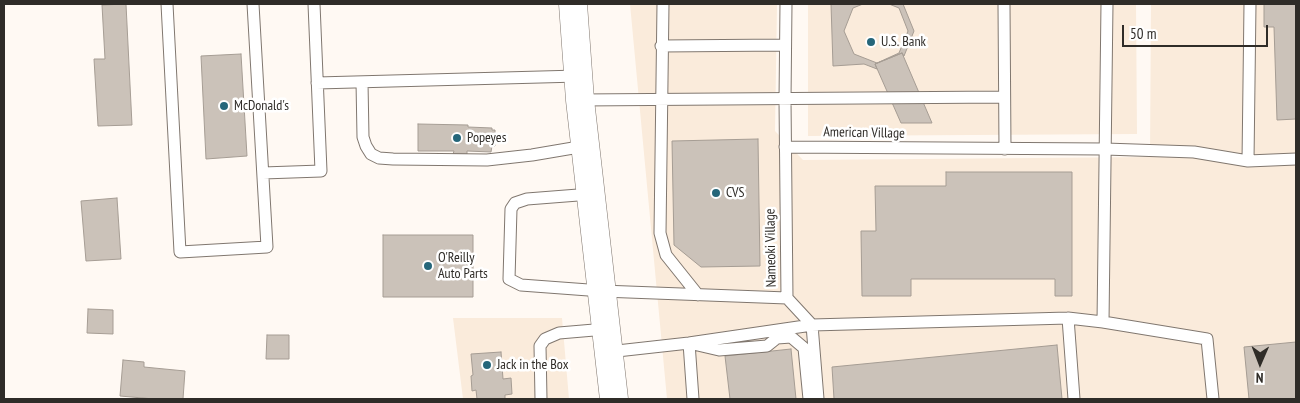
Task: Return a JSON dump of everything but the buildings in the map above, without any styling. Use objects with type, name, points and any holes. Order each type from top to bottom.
[{"type":"main road","points":[[573,4],[585,146],[614,399]]},
{"type":"lane","points":[[167,4],[180,252],[267,247],[253,4]]},
{"type":"lane","points":[[263,174],[321,171],[314,4]]},
{"type":"lane","points":[[663,4],[660,100],[660,233],[666,255],[698,294]]},
{"type":"lane","points":[[785,147],[786,4]]},
{"type":"lane","points":[[1004,4],[1005,150]]},
{"type":"lane","points":[[1104,322],[1107,4]]},
{"type":"lane","points":[[1248,160],[1250,4]]},
{"type":"lane","points":[[662,46],[785,45]]},
{"type":"lane","points":[[317,83],[362,82],[579,88],[660,100],[1004,97]]},
{"type":"lane","points":[[362,82],[363,137],[371,154],[379,158],[487,160],[585,146]]},
{"type":"lane","name":"American Village","points":[[785,147],[1005,150],[1105,149],[1194,152],[1248,160],[1296,159]]},
{"type":"lane","name":"Nameoki Village","points":[[785,147],[787,298],[812,325]]},
{"type":"lane","points":[[591,194],[527,199],[515,203],[511,209],[509,279],[521,285],[602,291],[787,298]]},
{"type":"lane","points":[[1068,318],[1074,399]]},
{"type":"lane","points":[[541,399],[540,346],[545,339],[559,333],[607,341],[688,343],[812,325],[1068,318],[1207,339],[1213,399]]},
{"type":"lane","points":[[812,325],[818,399]]},
{"type":"lane","points":[[688,343],[719,350],[767,346],[777,338],[792,337],[804,348],[809,399]]},
{"type":"lane","points":[[688,343],[693,399]]},
{"type":"shaded area","points":[[630,4],[777,4],[775,131],[803,160],[1150,157],[1151,4],[1296,4],[1296,399],[667,399]]},
{"type":"shaded area","points":[[808,4],[1136,4],[1137,134],[808,136]]},
{"type":"shaded area","points":[[453,318],[562,318],[569,399],[463,399]]},
{"type":"place","name":"U.S. Bank","points":[[871,42]]},
{"type":"place","name":"McDonald's","points":[[224,106]]},
{"type":"place","name":"Popeyes","points":[[457,138]]},
{"type":"place","name":"CVS","points":[[716,193]]},
{"type":"place","name":"O'Reilly Auto Parts","points":[[428,266]]},
{"type":"place","name":"Jack in the Box","points":[[487,365]]}]
